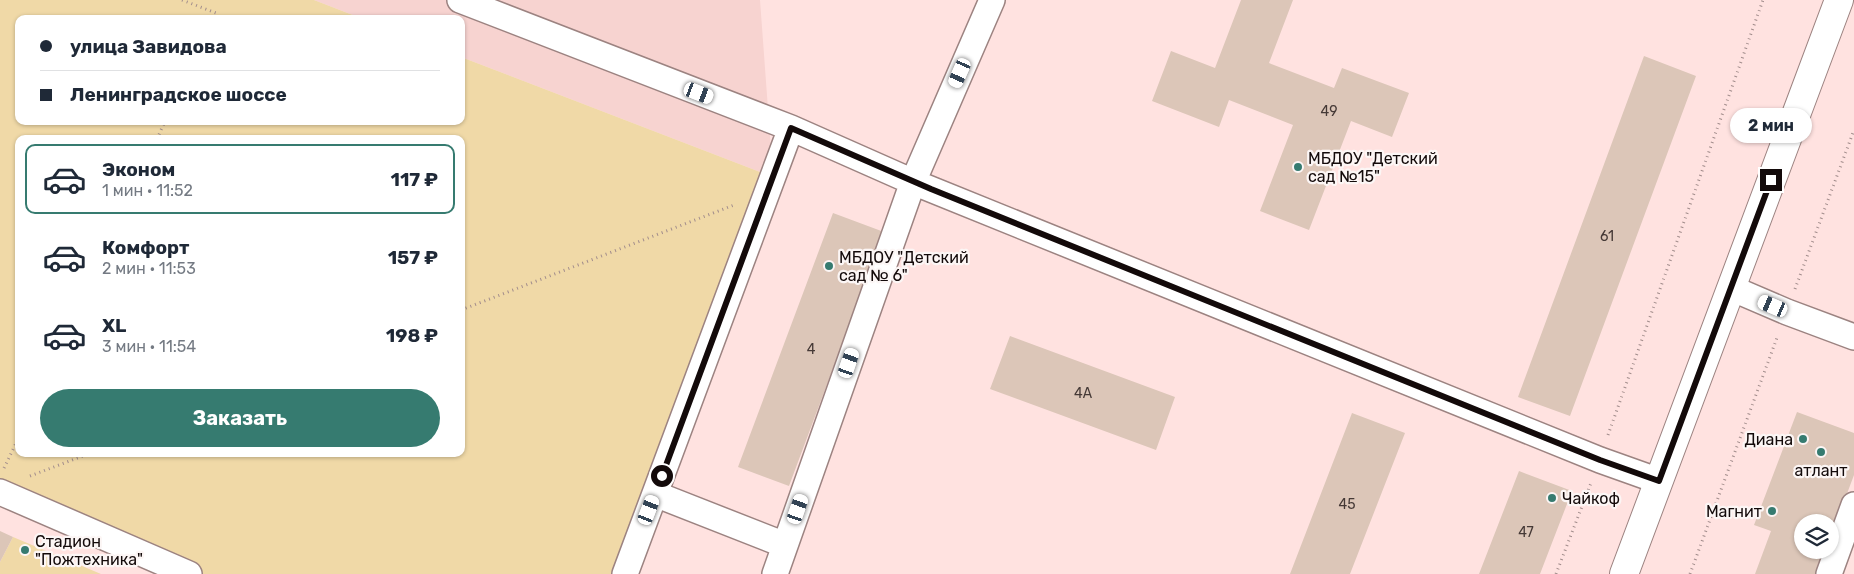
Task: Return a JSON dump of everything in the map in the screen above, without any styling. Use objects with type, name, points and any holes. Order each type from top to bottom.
[{"type":"main road","points":[[1624,574],[1839,0]]},
{"type":"street","points":[[460,0],[791,128],[913,182],[1600,460],[1659,481]]},
{"type":"street","points":[[775,574],[913,182],[992,0]]},
{"type":"street","points":[[626,574],[791,128]]},
{"type":"street","points":[[1731,288],[1787,312],[1854,337]]},
{"type":"street","points":[[2,481],[189,574]]},
{"type":"street","points":[[655,494],[785,545]]},
{"type":"street","points":[[1829,574],[1854,505]]},
{"type":"path","points":[[182,0],[216,13],[215,15]]},
{"type":"path","points":[[1556,574],[1600,460],[1764,0]]},
{"type":"path","points":[[1690,574],[1854,130]]},
{"type":"path","points":[[465,308],[768,192]]},
{"type":"path","points":[[2,481],[15,447]]},
{"type":"path","points":[[26,478],[80,457]]},
{"type":"shaded area","points":[[0,0],[314,0],[353,15],[15,15],[15,125],[465,125],[465,59],[773,177],[625,574],[189,574],[0,492]]},
{"type":"shaded area","points":[[314,0],[760,0],[773,177],[465,59],[465,15],[353,15]]},
{"type":"shaded area","name":"Стадион \"Пожтехника\"","points":[[13,537],[101,574],[0,574],[0,562]]},
{"type":"building","points":[[1241,0],[1293,0],[1269,63],[1334,88],[1342,68],[1409,93],[1392,137],[1351,121],[1309,230],[1260,211],[1293,125],[1229,100],[1219,127],[1152,101],[1171,51],[1215,68]]},
{"type":"building","points":[[1644,56],[1696,76],[1570,416],[1518,397]]},
{"type":"building","points":[[833,213],[884,232],[789,486],[738,467]]},
{"type":"building","points":[[1010,336],[1175,397],[1156,450],[990,389]]},
{"type":"building","points":[[1797,412],[1854,433],[1854,475],[1839,515],[1794,514],[1794,559],[1823,559],[1817,574],[1755,574],[1771,531],[1754,525]]},
{"type":"building","points":[[1352,413],[1405,433],[1350,574],[1290,574]]},
{"type":"building","points":[[1519,471],[1572,491],[1540,574],[1479,574]]},
{"type":"building","points":[[0,531],[13,537],[0,562]]},
{"type":"place","name":"МБДОУ \"Детский сад №15\"","points":[[1298,167]]},
{"type":"place","name":"МБДОУ \"Детский сад № 6\"","points":[[829,266]]},
{"type":"place","name":"Диана","points":[[1803,439]]},
{"type":"place","name":"атлант","points":[[1821,452]]},
{"type":"place","name":"Чайкоф","points":[[1552,498]]},
{"type":"place","name":"Магнит","points":[[1772,511]]},
{"type":"place","name":"Стадион \"Пожтехника\"","points":[[25,550]]},
{"type":"route","points":[[662,476],[791,128],[913,182],[1600,460],[1659,481],[1771,180]]}]
